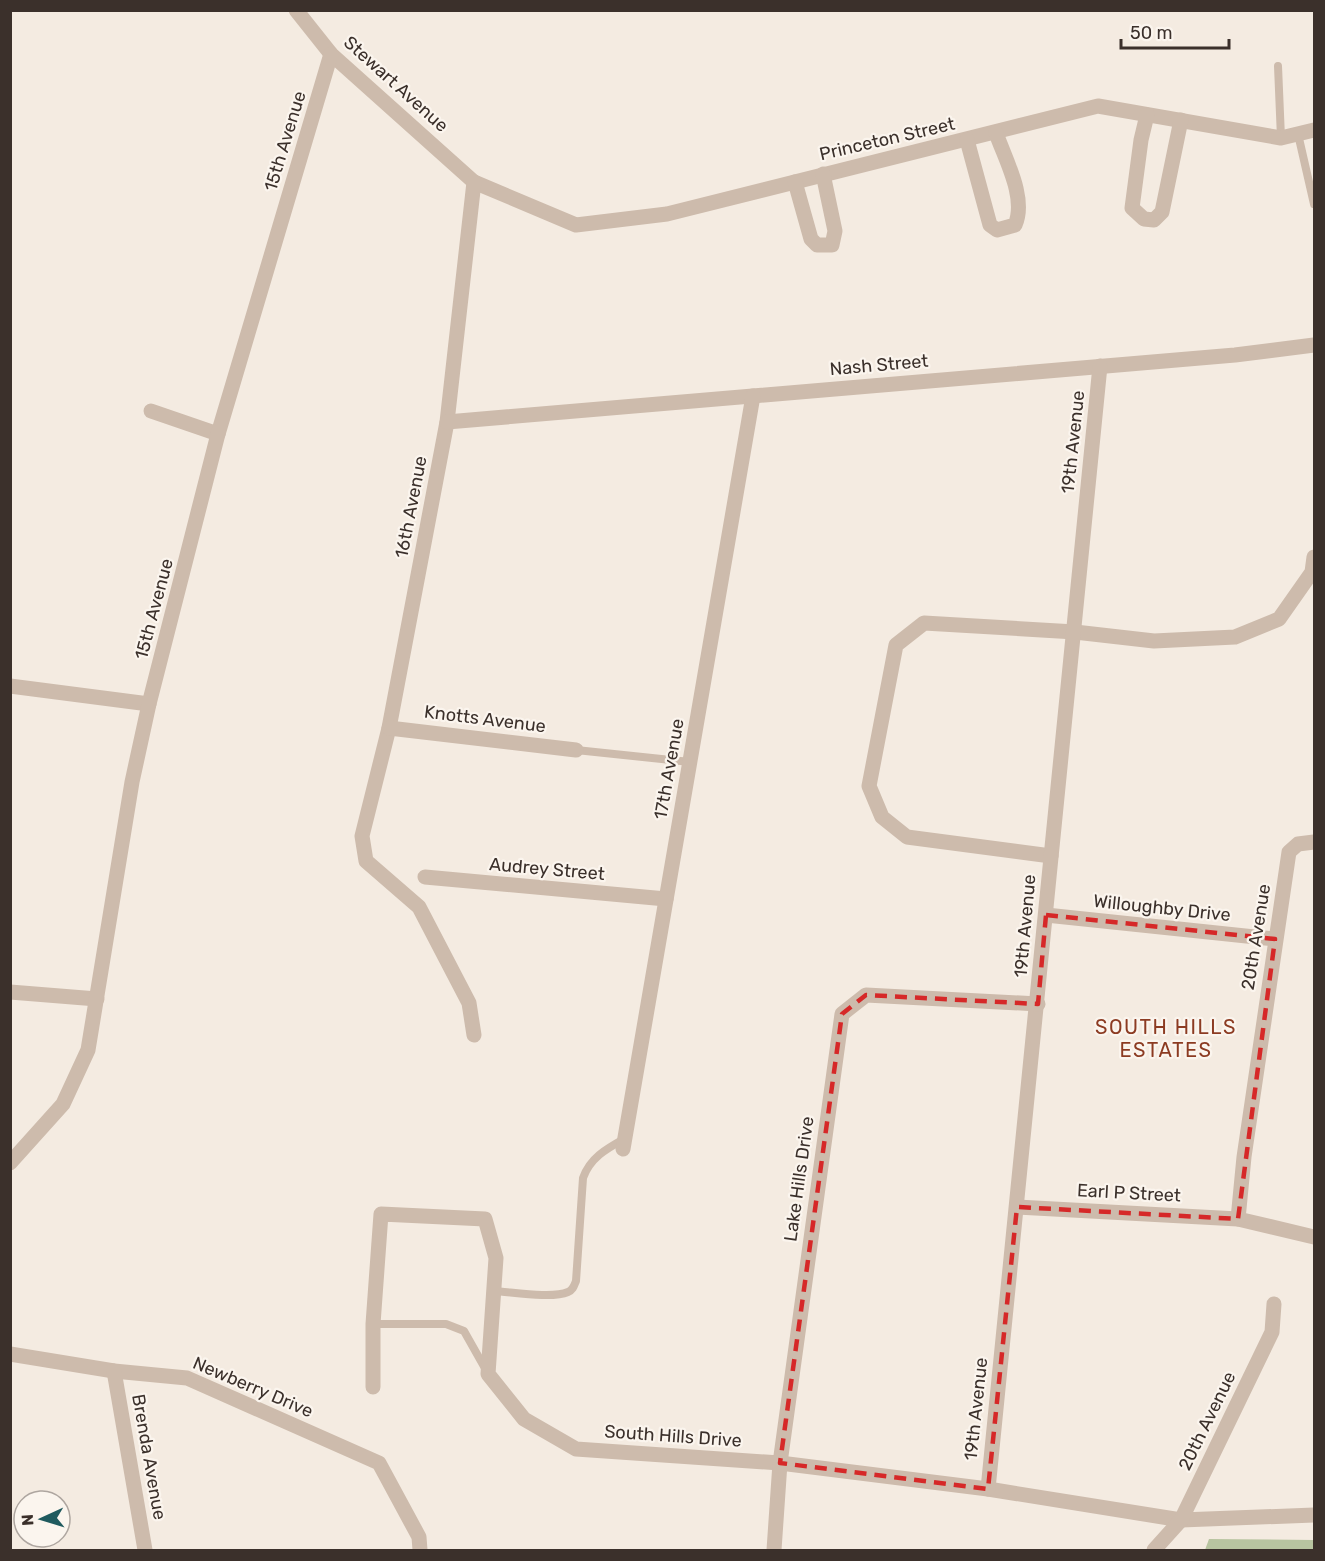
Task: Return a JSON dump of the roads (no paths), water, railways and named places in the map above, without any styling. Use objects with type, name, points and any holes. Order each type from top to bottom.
[{"type":"street","name":"Stewart Avenue","points":[[296,10],[331,54],[474,182]]},
{"type":"street","name":"15th Avenue","points":[[10,1163],[63,1104],[88,1050],[132,782],[149,704],[218,435],[331,54]]},
{"type":"street","name":"Princeton Street","points":[[474,182],[576,225],[667,214],[1098,106],[1281,138],[1314,130]]},
{"type":"street","points":[[1147,115],[1141,140],[1132,208],[1144,219],[1154,220],[1162,212],[1181,120]]},
{"type":"street","points":[[968,140],[990,225],[997,230],[1007,229],[1016,225],[1020,215],[1019,201],[996,133]]},
{"type":"street","points":[[795,182],[811,239],[817,245],[832,245],[836,231],[823,174]]},
{"type":"street","name":"16th Avenue","points":[[474,182],[447,422],[389,728],[362,836],[366,861],[419,907],[469,1003],[474,1035]]},
{"type":"street","name":"Nash Street","points":[[447,422],[1100,366],[1314,345]]},
{"type":"street","name":"19th Avenue","points":[[988,1489],[1100,366]]},
{"type":"street","name":"17th Avenue","points":[[624,1144],[753,396]]},
{"type":"street","points":[[152,411],[218,435]]},
{"type":"street","points":[[1051,856],[907,837],[882,817],[869,786],[896,645],[924,623],[1075,632],[1154,641],[1235,637],[1279,619],[1312,572],[1314,557]]},
{"type":"street","points":[[10,686],[149,704]]},
{"type":"street","name":"Knotts Avenue","points":[[389,728],[576,750]]},
{"type":"street","name":"20th Avenue","points":[[1238,1219],[1244,1157],[1289,852],[1298,844],[1314,843]]},
{"type":"street","name":"Audrey Street","points":[[425,877],[666,899]]},
{"type":"street","name":"Willoughby Drive","points":[[1046,915],[1275,939]]},
{"type":"street","points":[[10,992],[97,999]]},
{"type":"street","name":"Lake Hills Drive","points":[[774,1551],[780,1463],[842,1014],[866,995],[1038,1004]]},
{"type":"street","name":"Earl P Street","points":[[1017,1207],[1238,1219]]},
{"type":"street","points":[[373,1387],[373,1324],[381,1214],[485,1219],[496,1257],[488,1374]]},
{"type":"street","points":[[1238,1219],[1314,1237]]},
{"type":"street","name":"20th Avenue","points":[[1154,1551],[1181,1520],[1272,1332],[1274,1304]]},
{"type":"street","name":"Newberry Drive","points":[[10,1354],[114,1371],[187,1378],[379,1463],[418,1537],[420,1551]]},
{"type":"street","name":"Brenda Avenue","points":[[114,1371],[145,1551]]},
{"type":"street","name":"South Hills Drive","points":[[488,1374],[524,1419],[576,1449],[780,1463],[988,1489],[1181,1520],[1314,1515]]},
{"type":"lane","points":[[1278,66],[1281,138]]},
{"type":"lane","points":[[1298,134],[1314,204]]},
{"type":"lane","points":[[576,750],[690,762]]},
{"type":"lane","points":[[494,1291],[555,1294],[566,1293],[573,1289],[576,1281],[583,1178],[586,1169],[600,1153],[624,1144]]},
{"type":"lane","points":[[373,1324],[446,1324],[464,1331],[488,1374]]},
{"type":"district","name":"SOUTH HILLS ESTATES","points":[[1166,1038]]}]
